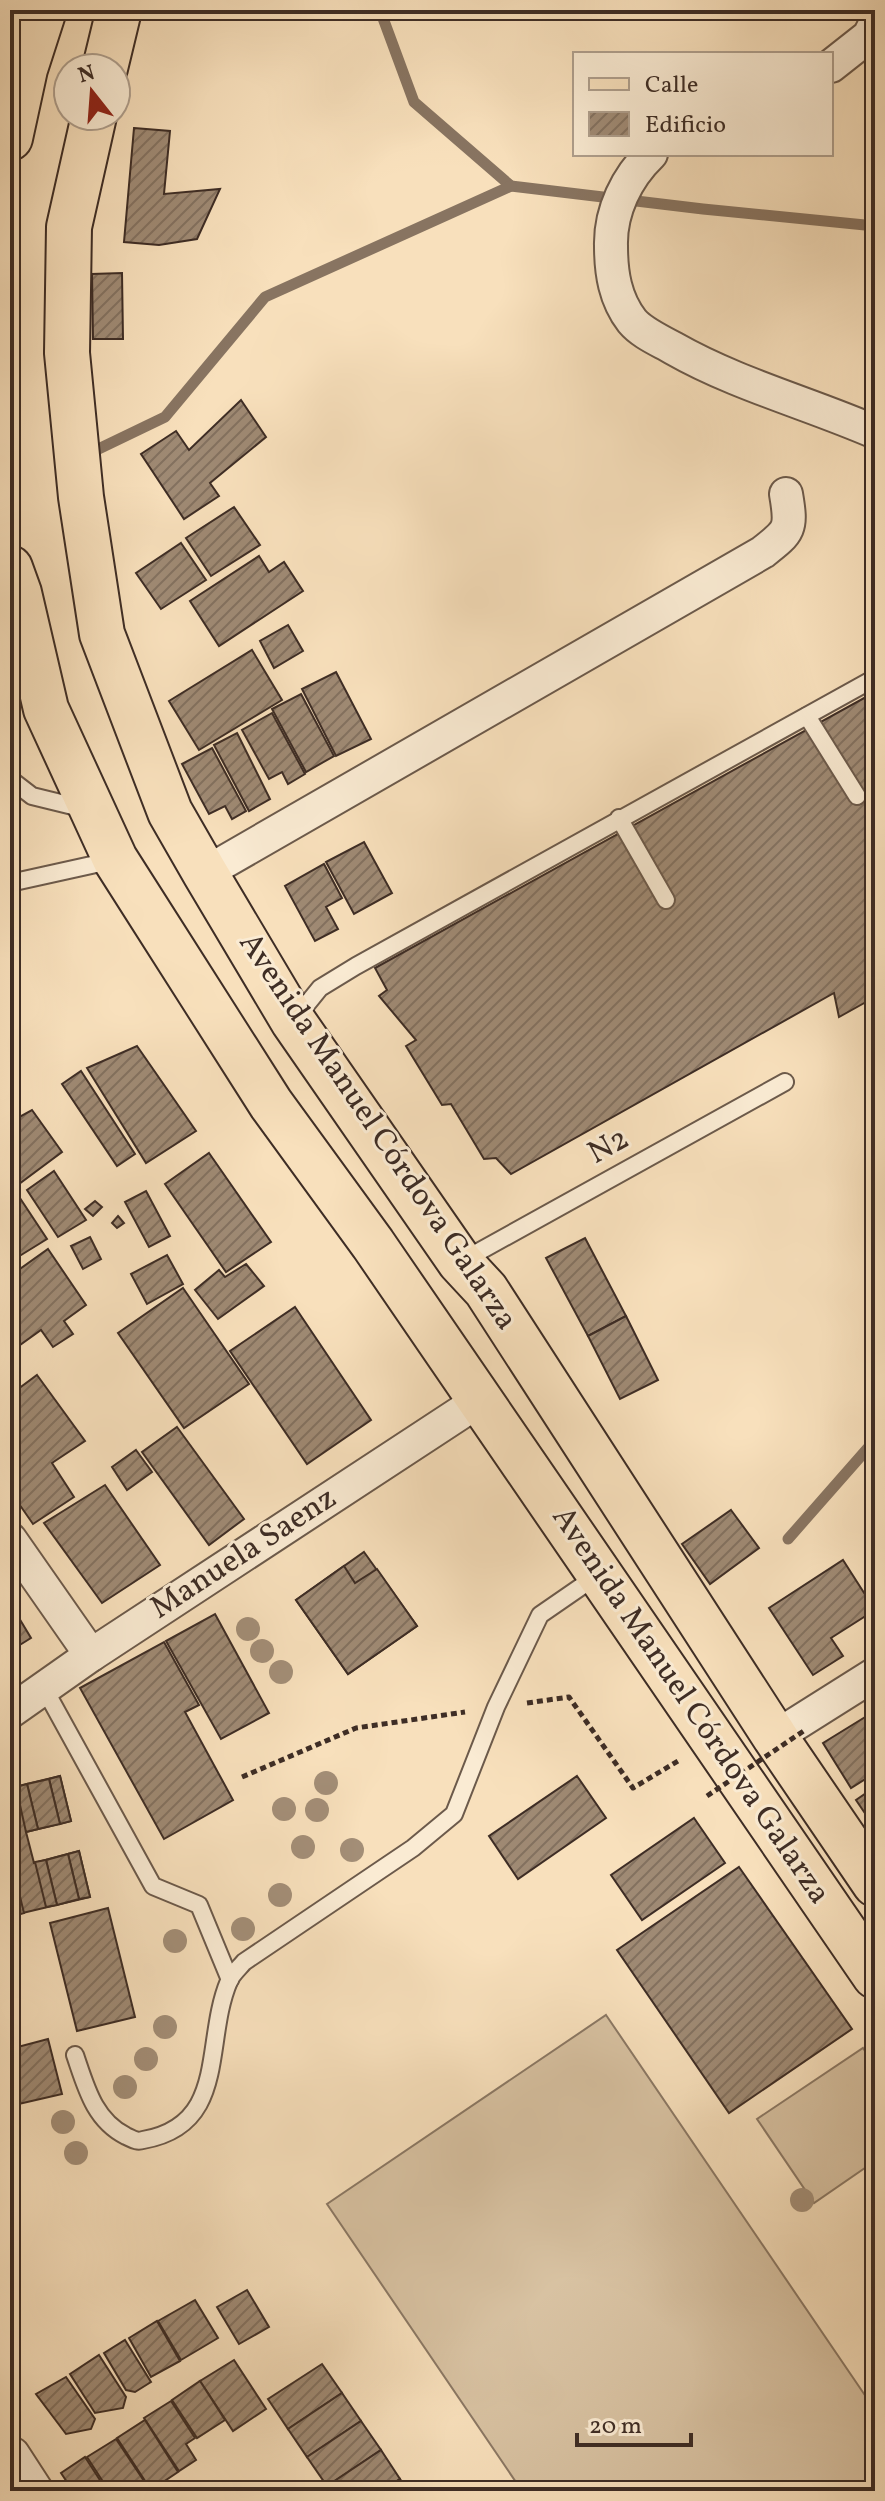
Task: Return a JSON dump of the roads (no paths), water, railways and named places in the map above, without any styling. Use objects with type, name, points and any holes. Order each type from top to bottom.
[{"type":"main road","points":[[10,138],[25,69],[44,10]]},
{"type":"main road","points":[[109,52],[119,10]]},
{"type":"main road","name":"Avenida Manuel Córdova Galarza","points":[[90,132],[69,227],[67,353],[81,497],[102,634],[170,812],[293,1021],[460,1262],[486,1290],[790,1734],[875,1884]]},
{"type":"main road","name":"Avenida Manuel Córdova Galarza","points":[[12,582],[46,709],[115,859],[271,1104],[373,1244],[875,1976]]},
{"type":"street","points":[[833,64],[869,36],[875,24]]},
{"type":"street","points":[[649,156],[629,179],[610,237],[614,283],[633,322],[709,368],[875,432]]},
{"type":"street","points":[[205,873],[763,552],[785,535],[790,515],[786,494]]},
{"type":"street","name":"Manuela Saenz","points":[[10,1712],[91,1655],[480,1400]]},
{"type":"street","points":[[10,1539],[91,1655]]},
{"type":"street","points":[[790,1734],[875,1674]]},
{"type":"street","points":[[13,2454],[37,2491]]},
{"type":"lane","points":[[293,1021],[320,988],[356,966],[875,678]]},
{"type":"lane","points":[[807,716],[857,796]]},
{"type":"lane","points":[[10,779],[32,796],[93,811]]},
{"type":"lane","points":[[619,818],[666,900]]},
{"type":"lane","points":[[10,883],[115,859]]},
{"type":"lane","name":"N2","points":[[460,1262],[785,1082]]},
{"type":"lane","points":[[75,2055],[90,2099],[100,2115],[120,2133],[138,2141],[164,2136],[195,2113],[209,2084],[230,1980],[244,1962],[413,1848],[454,1814],[496,1707],[540,1615],[600,1574]]},
{"type":"lane","points":[[44,1688],[153,1886],[199,1905],[230,1980]]},
{"type":"waterway","points":[[380,10],[414,102],[511,186],[875,226]]},
{"type":"waterway","points":[[86,455],[165,417],[265,297],[511,186]]},
{"type":"waterway","points":[[788,1539],[875,1440]]}]
